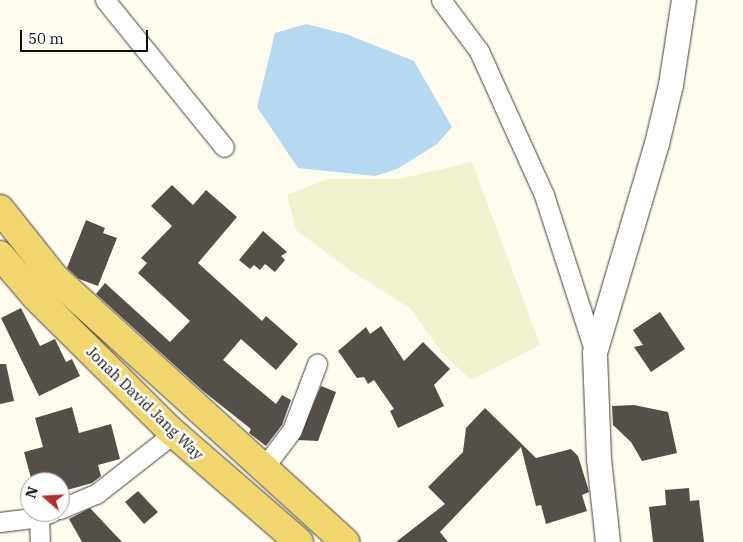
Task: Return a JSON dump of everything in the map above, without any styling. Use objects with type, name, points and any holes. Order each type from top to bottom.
[{"type":"main road","points":[[0,209],[54,277],[189,402],[265,466],[345,542]]},
{"type":"main road","name":"Jonah David Jang Way","points":[[0,255],[36,297],[174,433],[299,542]]},
{"type":"street","points":[[105,0],[224,147]]},
{"type":"street","points":[[442,0],[479,51],[544,195],[595,353],[599,459],[608,542]]},
{"type":"street","points":[[595,353],[657,144],[671,85],[684,0]]},
{"type":"street","points":[[265,466],[292,430],[317,364]]},
{"type":"street","points":[[70,505],[96,494],[174,433]]},
{"type":"street","points":[[0,522],[20,519]]},
{"type":"street","points":[[40,542],[44,522]]},
{"type":"green space","points":[[472,162],[540,345],[471,380],[442,353],[410,308],[351,271],[296,230],[287,195],[328,179],[399,179]]},
{"type":"water","points":[[306,24],[346,34],[414,61],[452,127],[437,144],[397,169],[375,176],[298,168],[257,107],[275,33]]},
{"type":"building","points":[[172,185],[193,205],[206,190],[237,217],[198,263],[262,321],[266,316],[298,344],[276,370],[241,339],[223,360],[276,404],[282,395],[291,400],[282,425],[266,446],[249,433],[251,429],[203,391],[96,294],[105,283],[170,342],[190,321],[138,273],[147,263],[141,258],[172,226],[151,206]]},
{"type":"building","points":[[86,220],[105,228],[103,233],[117,238],[98,286],[79,279],[67,268]]},
{"type":"building","points":[[263,231],[287,252],[281,256],[285,260],[275,272],[265,264],[260,270],[254,265],[250,269],[239,260]]},
{"type":"building","points":[[21,308],[40,346],[55,339],[66,362],[72,359],[80,376],[39,396],[1,318]]},
{"type":"building","points":[[660,312],[685,349],[651,372],[634,347],[643,345],[633,330]]},
{"type":"building","points":[[381,326],[404,361],[423,342],[450,369],[434,385],[444,406],[398,428],[390,411],[394,409],[374,380],[368,384],[364,377],[357,378],[338,351],[366,327],[370,334]]},
{"type":"building","points":[[0,364],[6,364],[14,401],[0,404]]},
{"type":"building","points":[[321,386],[336,392],[318,441],[298,440]]},
{"type":"building","points":[[634,405],[668,412],[677,453],[642,461],[631,442],[613,425],[612,406]]},
{"type":"building","points":[[72,407],[79,433],[111,424],[120,459],[98,465],[101,476],[92,483],[70,489],[70,472],[29,472],[24,452],[43,447],[35,418]]},
{"type":"building","points":[[485,408],[536,458],[571,449],[578,456],[589,492],[582,495],[587,511],[546,524],[541,505],[536,506],[521,447],[440,532],[448,542],[396,542],[445,504],[428,487],[463,452],[466,428]]},
{"type":"building","points":[[689,488],[690,501],[699,500],[704,542],[653,542],[649,507],[666,505],[665,490]]},
{"type":"building","points":[[138,491],[158,512],[144,524],[125,502]]},
{"type":"building","points":[[90,508],[122,542],[82,542],[70,518]]}]
